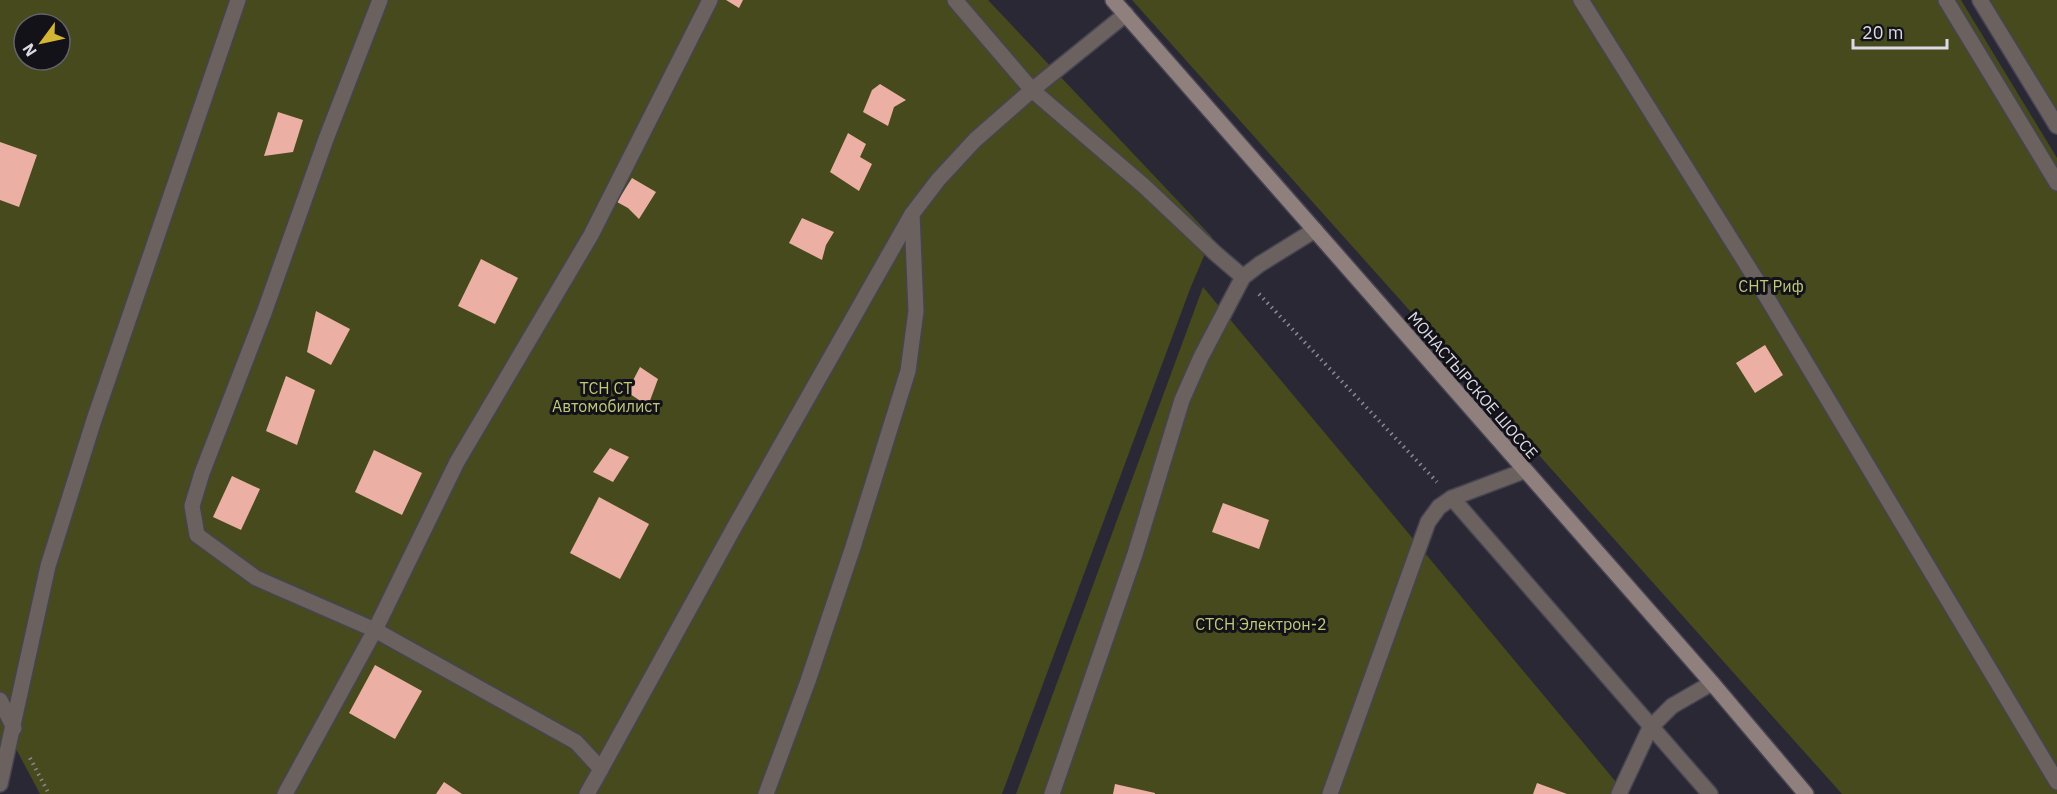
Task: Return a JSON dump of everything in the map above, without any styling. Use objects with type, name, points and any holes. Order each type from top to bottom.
[{"type":"main road","name":"МОНАСТЫРСКОЕ ШОССЕ","points":[[1113,0],[1712,683],[1806,794]]},
{"type":"street","points":[[0,784],[48,566],[94,420],[238,0]]},
{"type":"street","points":[[380,0],[326,139],[264,313],[202,472],[192,506],[197,535],[256,578],[375,630],[576,742],[601,769]]},
{"type":"street","points":[[285,794],[375,630],[457,462],[591,235],[710,0]]},
{"type":"street","points":[[955,0],[1032,90],[1144,186],[1243,277]]},
{"type":"street","points":[[1581,0],[1757,281],[2057,782]]},
{"type":"street","points":[[1946,0],[2057,183]]},
{"type":"street","points":[[1980,0],[2057,126]]},
{"type":"street","points":[[587,794],[729,535],[912,214],[938,180],[975,140],[1032,90],[1126,14]]},
{"type":"street","points":[[765,794],[808,681],[850,558],[908,371],[916,311],[912,214]]},
{"type":"street","points":[[1052,794],[1135,554],[1182,400],[1201,357],[1243,277],[1315,230]]},
{"type":"street","points":[[1330,794],[1428,522],[1439,507],[1452,498],[1524,471]]},
{"type":"street","points":[[1452,498],[1650,728],[1710,794]]},
{"type":"street","points":[[1619,794],[1650,728],[1672,706],[1712,683]]},
{"type":"street","points":[[0,700],[14,728]]},
{"type":"path","points":[[1243,277],[1452,498]]},
{"type":"green space","name":"ТСН СТ Автомобилист","points":[[0,0],[988,0],[1212,237],[1190,289],[1002,794],[40,794],[6,730],[0,748]]},
{"type":"green space","name":"СНТ Риф","points":[[1132,0],[1961,0],[2057,158],[2057,794],[1842,794]]},
{"type":"green space","points":[[1985,0],[2057,0],[2057,113]]},
{"type":"green space","name":"СТСН Электрон-2","points":[[1203,287],[1626,794],[1016,794]]},
{"type":"building","points":[[726,0],[743,0],[739,8]]},
{"type":"building","points":[[880,84],[906,100],[894,107],[888,126],[863,112],[872,90]]},
{"type":"building","points":[[278,112],[303,120],[293,152],[264,156]]},
{"type":"building","points":[[848,133],[866,144],[860,157],[872,164],[859,191],[830,172]]},
{"type":"building","points":[[0,142],[37,155],[19,207],[0,200]]},
{"type":"building","points":[[632,178],[656,192],[639,219],[628,208],[617,202]]},
{"type":"building","points":[[802,218],[834,232],[826,245],[822,260],[789,243]]},
{"type":"building","points":[[481,259],[518,278],[495,324],[458,306]]},
{"type":"building","points":[[316,311],[350,329],[331,365],[307,352]]},
{"type":"building","points":[[1765,345],[1783,375],[1755,393],[1736,363]]},
{"type":"building","points":[[640,367],[658,379],[648,406],[627,392]]},
{"type":"building","points":[[286,376],[315,390],[297,445],[266,431]]},
{"type":"building","points":[[610,448],[629,457],[613,482],[593,472]]},
{"type":"building","points":[[374,450],[422,473],[402,515],[355,492]]},
{"type":"building","points":[[232,476],[260,489],[241,530],[213,517]]},
{"type":"building","points":[[599,497],[649,524],[620,579],[570,553]]},
{"type":"building","points":[[1223,503],[1269,520],[1259,549],[1212,532]]},
{"type":"building","points":[[375,665],[422,691],[395,739],[349,713]]},
{"type":"building","points":[[444,782],[462,794],[436,794]]},
{"type":"building","points":[[1537,783],[1567,794],[1533,794]]},
{"type":"building","points":[[1115,784],[1155,793],[1155,794],[1113,794]]}]
